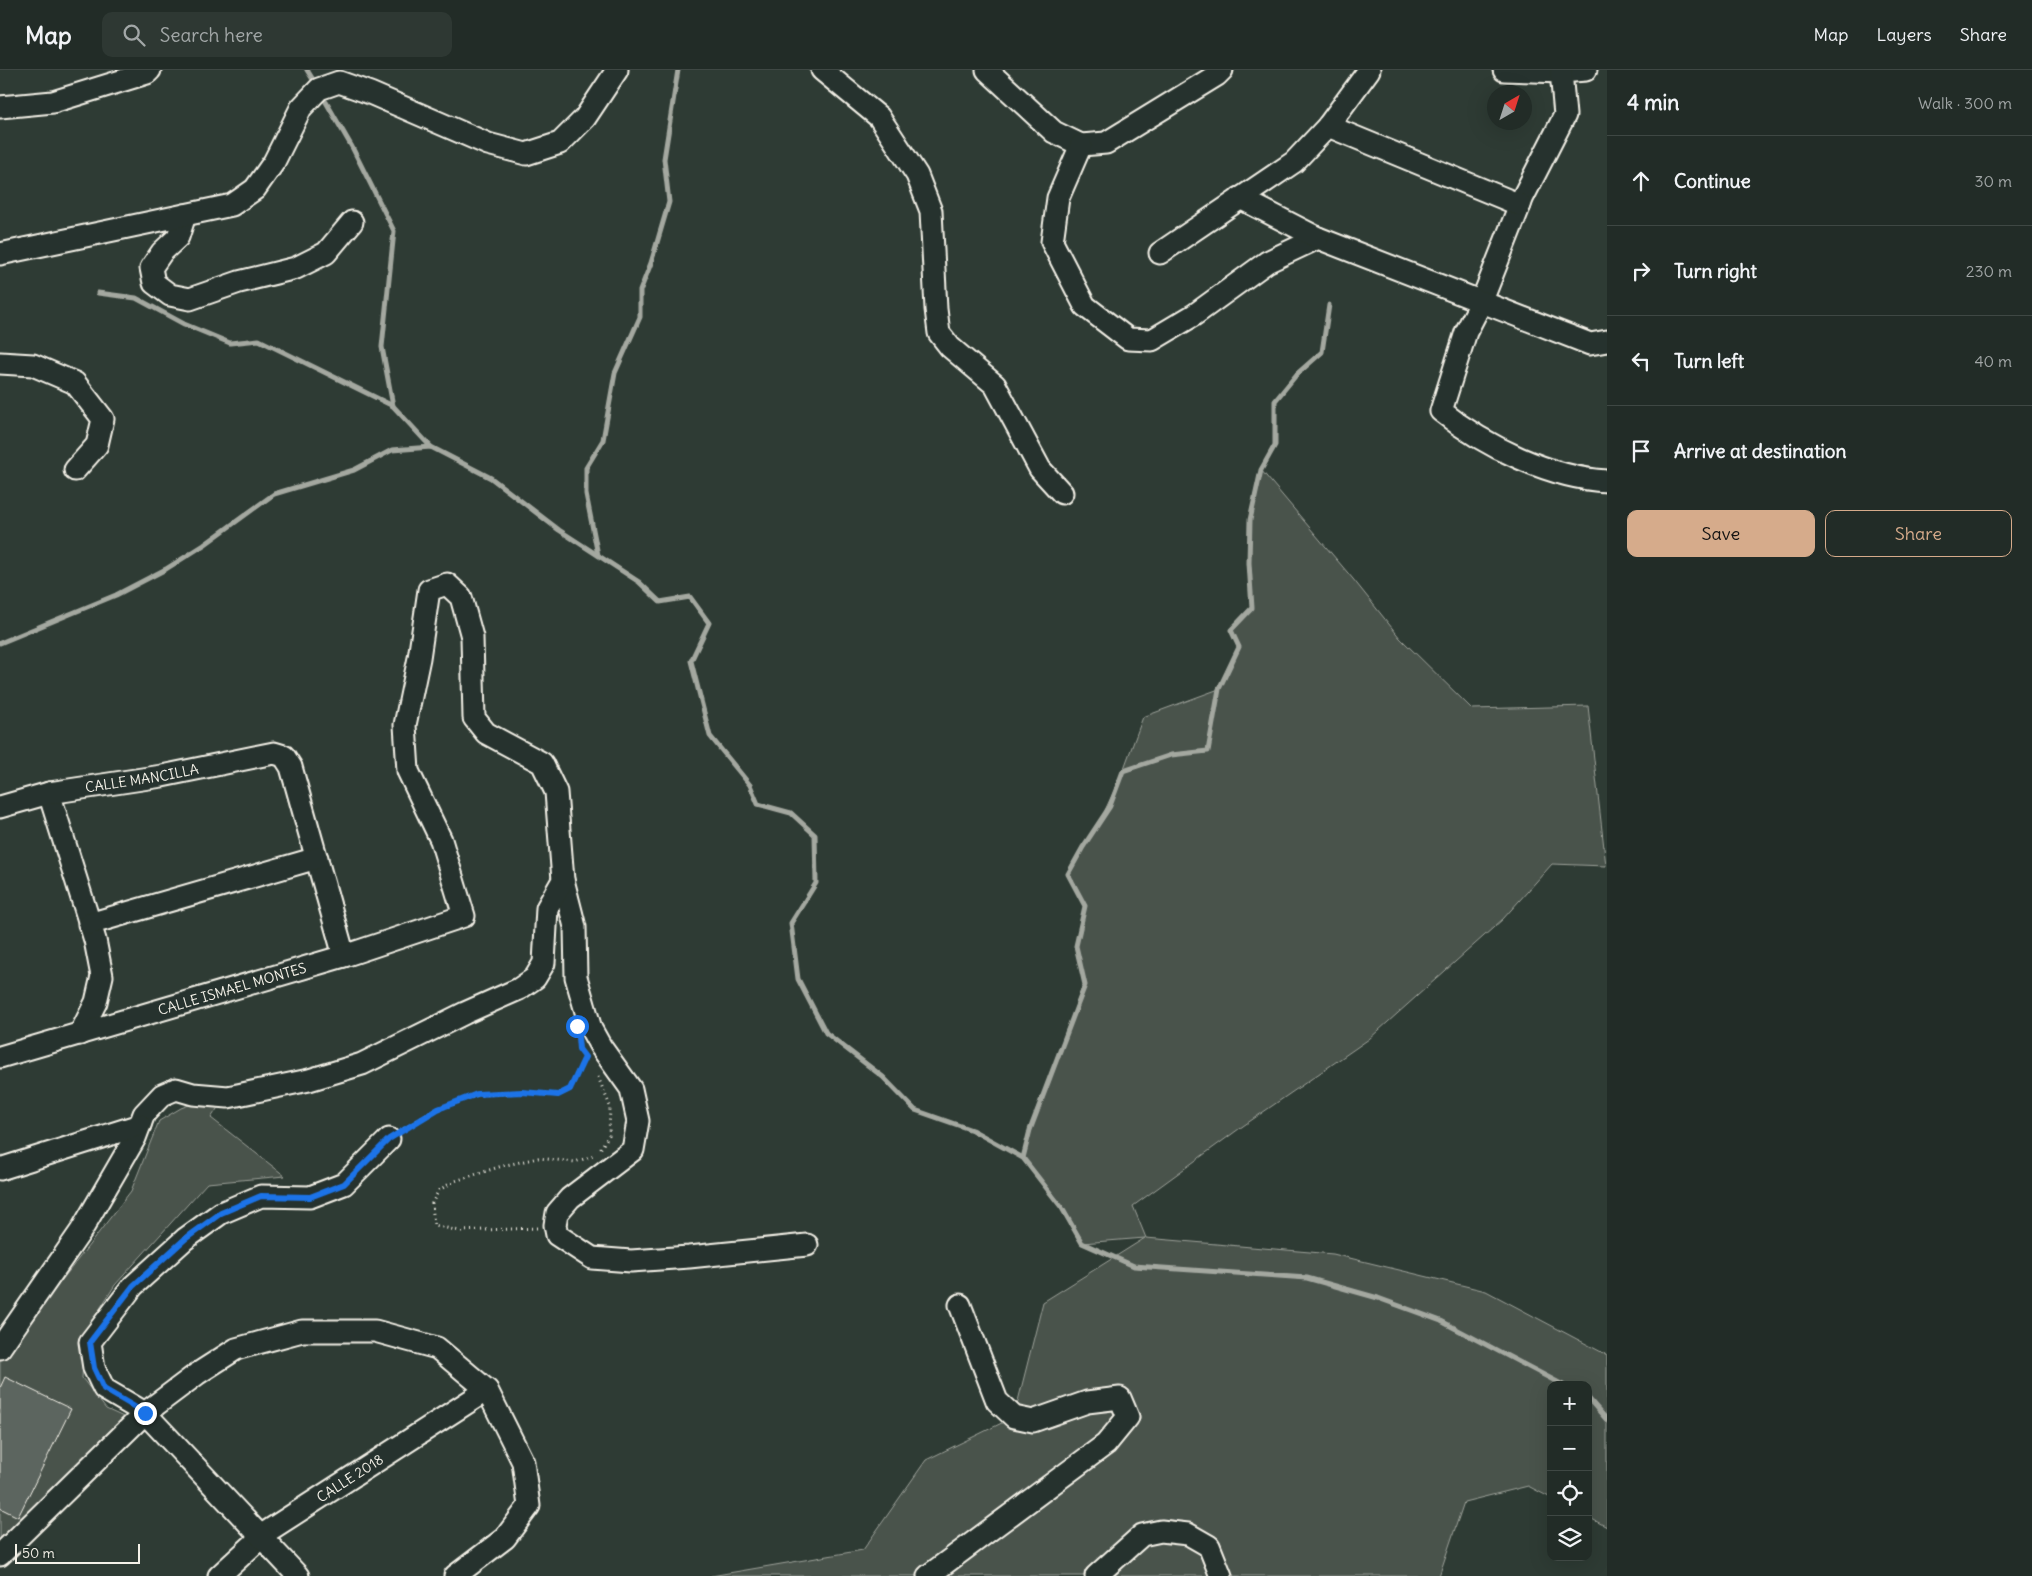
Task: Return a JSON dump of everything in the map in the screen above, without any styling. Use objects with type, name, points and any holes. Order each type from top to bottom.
[{"type":"street","points":[[0,107],[53,102],[147,73],[150,70]]},
{"type":"street","points":[[0,254],[232,205],[255,190],[274,162],[301,108],[320,89],[339,82],[370,93],[488,144],[526,154],[560,143],[585,118],[617,70]]},
{"type":"street","points":[[822,70],[879,118],[917,175],[931,211],[939,333],[950,347],[995,386],[1040,469],[1062,493]]},
{"type":"street","points":[[987,70],[1054,132],[1081,145],[1106,143],[1217,75],[1222,70]]},
{"type":"street","points":[[1160,253],[1294,162],[1328,126],[1369,70]]},
{"type":"street","points":[[1504,70],[1561,72],[1586,70]]},
{"type":"street","points":[[1561,72],[1565,115],[1520,205],[1481,302],[1466,332],[1441,411],[1463,429],[1540,468],[1596,481],[1607,481]]},
{"type":"street","points":[[1328,126],[1520,205]]},
{"type":"street","points":[[1081,145],[1058,198],[1052,242],[1086,306],[1128,339],[1152,340],[1194,315],[1267,262],[1318,238]]},
{"type":"street","points":[[1240,198],[1318,238],[1481,302],[1590,344],[1607,341]]},
{"type":"street","points":[[185,215],[178,236],[162,252],[151,268],[154,283],[170,295],[190,299],[239,282],[296,268],[326,252],[352,222]]},
{"type":"street","points":[[0,363],[33,365],[75,383],[103,419],[98,445],[76,470]]},
{"type":"street","name":"CALLE ISMAEL MONTES","points":[[0,1057],[344,956],[464,916],[441,840],[408,771],[405,726],[419,658],[429,590],[447,584],[461,597],[472,637],[474,718],[486,733],[542,763],[556,792],[563,880]]},
{"type":"street","name":"CALLE MANCILLA","points":[[0,807],[49,793],[162,776],[274,753],[284,756],[291,767],[317,858]]},
{"type":"street","points":[[49,793],[95,940],[102,976],[96,1002],[80,1034]]},
{"type":"street","points":[[89,924],[317,858],[344,956]]},
{"type":"street","points":[[0,1348],[81,1231],[135,1138],[144,1114],[162,1095],[176,1089],[193,1094],[228,1097],[309,1080],[362,1064],[465,1013],[519,989],[535,978],[544,962],[547,908],[563,880]]},
{"type":"street","points":[[563,880],[575,927],[576,977],[591,1030],[601,1048],[631,1089],[638,1121],[633,1150],[570,1198],[557,1213],[554,1225],[557,1235],[592,1258],[631,1261],[807,1245]]},
{"type":"street","points":[[0,1169],[140,1125]]},
{"type":"street","points":[[298,1576],[145,1413],[104,1389],[94,1368],[90,1342],[133,1286],[185,1239],[221,1213],[261,1196],[310,1197],[344,1184],[389,1139]]},
{"type":"street","points":[[928,1576],[1106,1444],[1128,1417],[1120,1398],[1087,1402],[1033,1420],[1014,1417],[997,1401],[960,1305]]},
{"type":"street","points":[[0,1555],[145,1413],[197,1374],[236,1349],[302,1331],[375,1330],[437,1348],[487,1390],[523,1462],[529,1506],[506,1538],[455,1576]]},
{"type":"street","name":"CALLE 2018","points":[[219,1576],[261,1537],[487,1390]]},
{"type":"street","points":[[1096,1576],[1142,1535],[1161,1532],[1188,1534],[1209,1546],[1221,1576]]},
{"type":"path","points":[[389,1139],[438,1109],[477,1094],[522,1092],[558,1095],[570,1089],[585,1057],[589,1064]]},
{"type":"path","points":[[557,1235],[534,1227],[459,1231],[434,1225],[432,1203],[439,1190],[455,1181],[502,1166],[538,1158],[575,1162],[597,1155],[609,1135],[610,1106],[594,1072]]},
{"type":"shaded area","points":[[1261,470],[1400,638],[1472,709],[1588,706],[1606,866],[1552,864],[1503,919],[1369,1039],[1243,1126],[1133,1206],[1146,1238],[1333,1254],[1486,1291],[1607,1355],[1607,1527],[1592,1519],[1592,1381],[1547,1381],[1547,1496],[1528,1486],[1464,1502],[1439,1576],[711,1576],[863,1550],[926,1460],[1014,1417],[1043,1302],[1145,1238],[1082,1243],[1062,1208],[1023,1158],[1030,1130],[1085,985],[1076,946],[1085,906],[1068,874],[1101,819],[1123,771],[1143,717],[1219,689],[1239,647],[1231,630],[1252,608],[1249,563],[1250,520]]},
{"type":"shaded area","points":[[202,1100],[221,1103],[211,1118],[285,1176],[207,1183],[115,1285],[85,1332],[82,1378],[106,1409],[128,1419],[0,1545],[0,1360],[131,1191],[159,1121],[181,1108]]},
{"type":"building","points":[[5,1377],[71,1409],[18,1517],[0,1508],[0,1388]]},
{"type":"waterway","points":[[307,70],[312,78]]},
{"type":"waterway","points":[[598,555],[586,494],[586,468],[603,440],[615,373],[640,317],[640,291],[651,263],[669,202],[664,159],[678,70]]},
{"type":"waterway","points":[[326,102],[352,147],[394,231],[382,347],[393,406],[431,447]]},
{"type":"waterway","points":[[98,293],[136,298],[184,324],[230,343],[259,340],[393,406]]},
{"type":"waterway","points":[[1023,1158],[1030,1130],[1085,985],[1076,946],[1085,906],[1068,874],[1110,806],[1123,771],[1171,755],[1208,751],[1219,689],[1239,647],[1231,630],[1252,608],[1249,563],[1250,520],[1261,470],[1275,445],[1275,401],[1297,374],[1322,352],[1329,305]]},
{"type":"waterway","points":[[0,643],[116,595],[166,569],[204,545],[274,494],[354,470],[392,450],[431,447],[491,478],[559,530],[639,582],[660,602],[690,597],[709,623],[691,661],[710,736],[750,785],[758,804],[791,813],[815,835],[816,883],[791,923],[798,979],[826,1033],[883,1077],[915,1110],[972,1130],[1023,1158],[1062,1208],[1082,1243],[1134,1266],[1307,1278],[1378,1298],[1441,1321],[1555,1381]]},
{"type":"waterway","points":[[1592,1403],[1607,1420]]},
{"type":"route","points":[[145,1413],[104,1389],[94,1368],[90,1342],[133,1286],[185,1239],[221,1213],[261,1196],[310,1197],[344,1184],[389,1139],[438,1109],[477,1094],[522,1092],[558,1095],[570,1089],[585,1057],[579,1049],[577,1026]]}]
